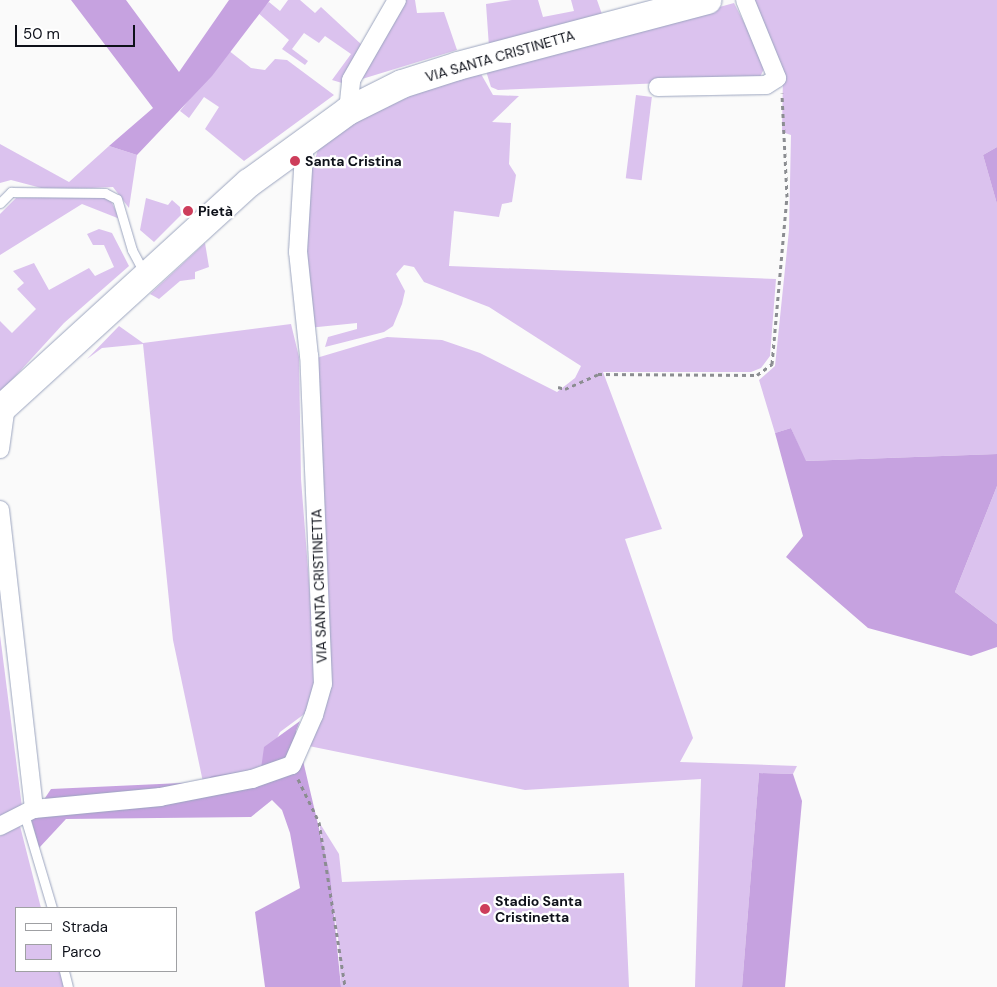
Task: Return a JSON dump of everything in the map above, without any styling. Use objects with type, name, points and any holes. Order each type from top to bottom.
[{"type":"main road","name":"VIA SANTA CRISTINETTA","points":[[3,408],[146,274],[305,139],[348,111],[402,84],[707,0]]},
{"type":"street","points":[[348,111],[351,80],[397,0]]},
{"type":"street","points":[[658,87],[766,85],[777,78],[745,0]]},
{"type":"street","name":"VIA SANTA CRISTINETTA","points":[[292,765],[323,684],[309,356],[298,252],[305,139]]},
{"type":"street","points":[[0,449],[3,408]]},
{"type":"street","points":[[0,510],[29,811]]},
{"type":"street","points":[[0,826],[29,811],[160,797],[252,780],[292,765]]},
{"type":"lane","points":[[0,203],[11,192],[105,192],[117,199],[132,250],[146,274]]},
{"type":"lane","points":[[29,811],[52,907]]},
{"type":"lane","points":[[64,972],[68,987]]},
{"type":"path","points":[[558,387],[565,389],[598,374],[758,375],[772,364],[787,197],[786,115],[777,78]]},
{"type":"path","points":[[292,765],[319,822],[345,987]]},
{"type":"green space","points":[[288,0],[300,0],[315,13],[321,7],[362,45],[342,83],[332,80],[351,54],[325,36],[319,43],[304,33],[292,49],[308,61],[305,65],[282,49],[289,40],[257,12],[269,2],[280,11]]},
{"type":"green space","points":[[405,0],[415,0],[417,13],[444,12],[457,50],[362,79]]},
{"type":"green space","points":[[512,0],[538,0],[543,17],[574,11],[571,0],[597,0],[603,17],[489,47],[486,4]]},
{"type":"green space","points":[[753,0],[997,0],[997,147],[983,155],[997,204],[997,454],[805,461],[791,428],[775,433],[759,380],[775,366],[789,230],[791,135],[782,132],[783,74]]},
{"type":"green space","points":[[734,3],[766,65],[759,79],[498,90],[491,87],[486,71]]},
{"type":"green space","points":[[228,50],[251,68],[265,70],[275,59],[287,60],[334,95],[244,161],[205,129],[219,107],[204,97],[189,118],[180,111]]},
{"type":"green space","points":[[481,74],[493,95],[519,96],[492,122],[511,123],[509,164],[516,175],[512,202],[502,204],[499,217],[454,211],[449,266],[776,279],[770,356],[761,368],[751,372],[603,372],[662,529],[625,539],[693,738],[680,762],[797,766],[793,774],[759,773],[742,987],[695,987],[701,779],[525,790],[299,744],[318,715],[313,359],[387,337],[442,340],[480,353],[557,392],[575,378],[581,366],[489,307],[424,282],[414,267],[404,265],[396,274],[405,291],[402,304],[393,326],[384,332],[325,347],[328,337],[357,329],[357,323],[308,328],[304,264],[310,176],[319,146],[351,124],[423,90]]},
{"type":"green space","points":[[636,95],[652,97],[642,180],[626,178]]},
{"type":"green space","points":[[0,144],[69,182],[109,146],[137,155],[129,208],[113,187],[49,190],[11,180],[0,183]]},
{"type":"green space","points":[[97,195],[111,201],[120,219],[82,204],[0,255],[0,214],[16,198]]},
{"type":"green space","points":[[146,198],[168,205],[172,200],[180,207],[181,215],[154,242],[140,230]]},
{"type":"green space","points":[[99,229],[112,233],[129,266],[64,323],[0,393],[0,321],[12,333],[36,309],[17,289],[24,283],[13,271],[34,263],[49,290],[89,268],[95,276],[114,267],[104,245],[93,245],[87,234]]},
{"type":"green space","points":[[205,243],[209,267],[195,272],[195,279],[180,281],[159,299],[150,294]]},
{"type":"green space","points":[[291,324],[299,357],[301,479],[317,684],[307,712],[280,732],[262,769],[203,782],[173,640],[143,344],[102,348],[87,359],[119,326],[143,343]]},
{"type":"green space","points":[[997,486],[997,624],[955,592]]},
{"type":"green space","points":[[0,635],[22,807],[0,818]]},
{"type":"green space","name":"Stadio Santa Cristinetta","points":[[319,822],[339,854],[342,882],[624,873],[629,987],[341,987],[338,937]]},
{"type":"green space","points":[[20,826],[41,907],[15,907],[15,972],[67,972],[71,987],[0,987],[0,836]]},
{"type":"shaded area","points":[[71,0],[126,0],[179,72],[229,0],[270,0],[212,76],[137,155],[109,146],[153,108]]},
{"type":"shaded area","points":[[997,147],[997,204],[983,155]]},
{"type":"shaded area","points":[[791,428],[806,461],[997,454],[997,486],[955,592],[997,624],[997,647],[971,656],[868,628],[786,557],[803,536],[775,433]]},
{"type":"shaded area","points":[[300,721],[296,731],[330,875],[341,987],[265,987],[255,912],[300,888],[290,833],[282,810],[272,800],[251,817],[66,819],[39,848],[31,819],[51,789],[203,782],[212,776],[261,769],[264,747]]},
{"type":"shaded area","points":[[759,773],[793,774],[802,801],[785,987],[742,987]]},
{"type":"place","name":"Santa Cristina","points":[[295,161]]},
{"type":"place","name":"Pietà","points":[[188,211]]},
{"type":"place","name":"Stadio Santa Cristinetta","points":[[485,909]]}]
